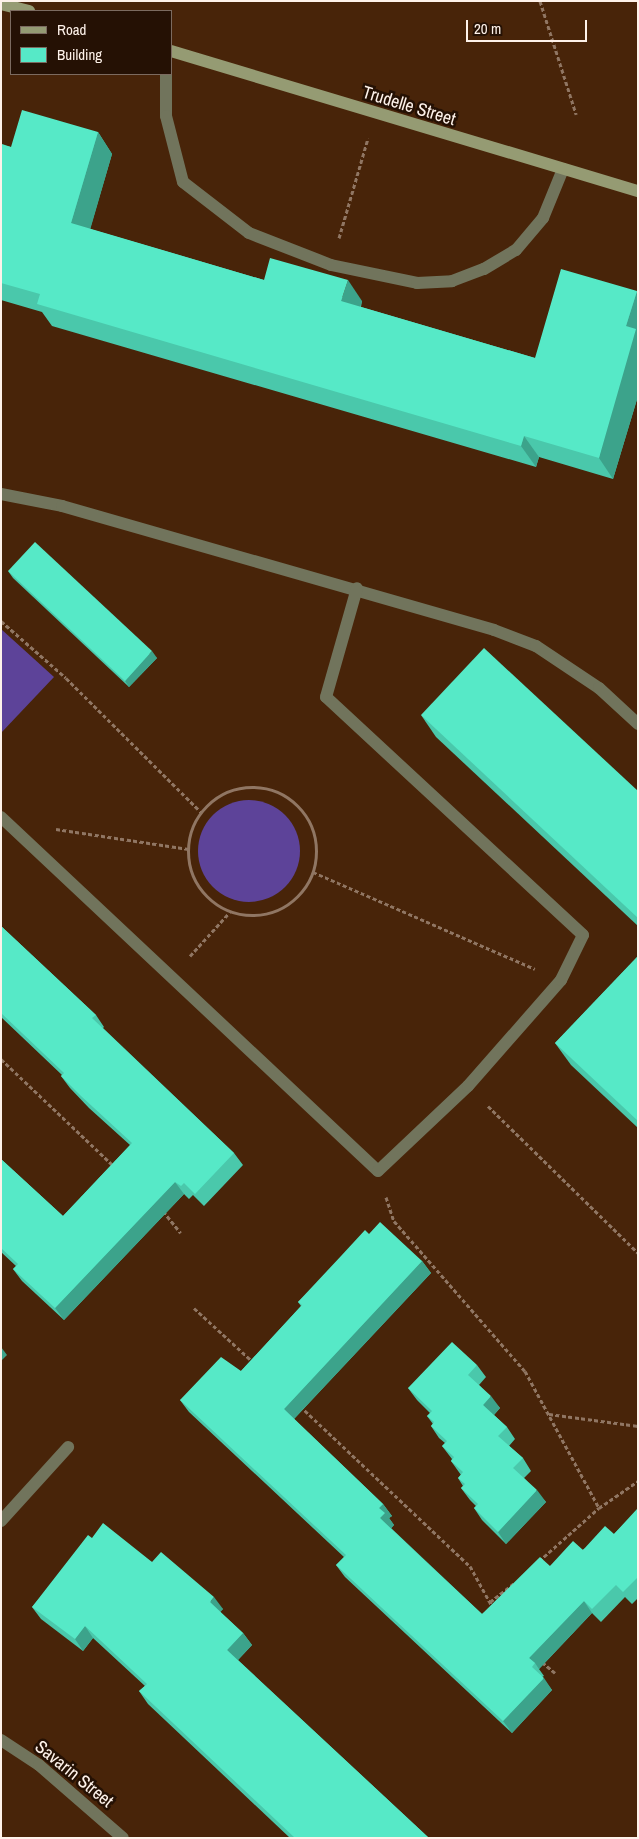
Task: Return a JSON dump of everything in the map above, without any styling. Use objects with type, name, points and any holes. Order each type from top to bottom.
[{"type":"street","points":[[1,4],[24,10]]},
{"type":"street","name":"Trudelle Street","points":[[172,51],[638,191]]},
{"type":"street","points":[[166,75],[166,116],[183,182],[249,233],[331,265],[417,283],[452,281],[484,269],[516,250],[543,218],[563,169]]},
{"type":"street","points":[[1,494],[62,506],[357,588],[494,630],[536,646],[600,688],[638,724]]},
{"type":"street","points":[[1,817],[378,1171],[468,1086],[561,980],[584,935],[326,697],[357,588]]},
{"type":"street","points":[[1,1521],[68,1447]]},
{"type":"street","name":"Savarin Street","points":[[1,1740],[38,1765],[123,1838]]},
{"type":"path","points":[[540,1],[576,114]]},
{"type":"path","points":[[331,265],[360,166]]},
{"type":"path","points":[[1,621],[66,678],[201,812]]},
{"type":"path","points":[[240,788],[262,788],[284,795],[301,809],[313,828],[317,850],[313,872],[304,890],[290,904],[272,912],[252,916],[230,912],[215,904],[200,889],[192,872],[188,849],[192,830],[201,812],[220,796],[240,788]]},
{"type":"path","points":[[53,829],[188,849]]},
{"type":"path","points":[[313,872],[561,980]]},
{"type":"path","points":[[172,977],[230,912]]},
{"type":"path","points":[[1,1059],[120,1172]]},
{"type":"path","points":[[468,1086],[638,1253]]},
{"type":"path","points":[[378,1171],[394,1221],[525,1371],[599,1508]]},
{"type":"path","points":[[159,1207],[182,1233]]},
{"type":"path","points":[[194,1308],[260,1369]]},
{"type":"path","points":[[296,1402],[470,1566],[496,1616]]},
{"type":"path","points":[[548,1414],[638,1426]]},
{"type":"path","points":[[538,1563],[599,1508],[638,1481]]},
{"type":"path","points":[[490,1602],[517,1580]]},
{"type":"path","points":[[541,1660],[555,1673]]},
{"type":"shaded area","points":[[1,629],[54,677],[1,733]]},
{"type":"shaded area","points":[[249,800],[269,804],[285,815],[296,831],[300,851],[296,871],[285,887],[269,898],[249,902],[229,898],[213,887],[202,871],[198,851],[202,831],[213,815],[229,804]]},
{"type":"building","points":[[22,110],[98,132],[71,223],[264,280],[270,258],[348,280],[341,301],[535,358],[561,269],[637,291],[626,326],[636,329],[599,458],[524,436],[521,446],[37,304],[40,294],[1,283],[1,145],[11,147]]},
{"type":"building","points":[[35,542],[152,651],[125,681],[8,571]]},
{"type":"building","points":[[484,648],[638,791],[638,918],[421,715]]},
{"type":"building","points":[[1,926],[96,1015],[92,1018],[234,1153],[195,1194],[184,1183],[181,1186],[175,1182],[55,1308],[13,1269],[18,1264],[1,1248],[1,1159],[63,1216],[132,1143],[81,1096],[61,1076],[64,1073],[1,1013]]},
{"type":"building","points":[[638,956],[638,1121],[555,1043]]},
{"type":"building","points":[[380,1222],[422,1261],[284,1409],[383,1504],[379,1508],[385,1513],[380,1518],[482,1614],[540,1557],[550,1566],[573,1541],[583,1550],[605,1526],[614,1534],[638,1510],[638,1577],[623,1592],[616,1585],[592,1609],[584,1601],[529,1658],[535,1663],[532,1667],[544,1678],[503,1721],[336,1565],[346,1555],[180,1400],[221,1357],[241,1371],[302,1305],[298,1302],[365,1230],[369,1234]]},
{"type":"building","points":[[452,1342],[477,1365],[468,1375],[491,1396],[483,1405],[507,1427],[498,1436],[523,1458],[513,1468],[537,1490],[498,1532],[474,1508],[478,1504],[461,1488],[465,1484],[458,1478],[463,1472],[451,1461],[454,1457],[442,1446],[447,1441],[431,1426],[434,1422],[427,1416],[432,1411],[408,1388]]},
{"type":"building","points":[[103,1523],[152,1562],[161,1552],[214,1597],[210,1602],[243,1633],[227,1650],[429,1838],[295,1838],[139,1691],[147,1684],[85,1626],[75,1639],[32,1607],[88,1535],[92,1538]]}]
